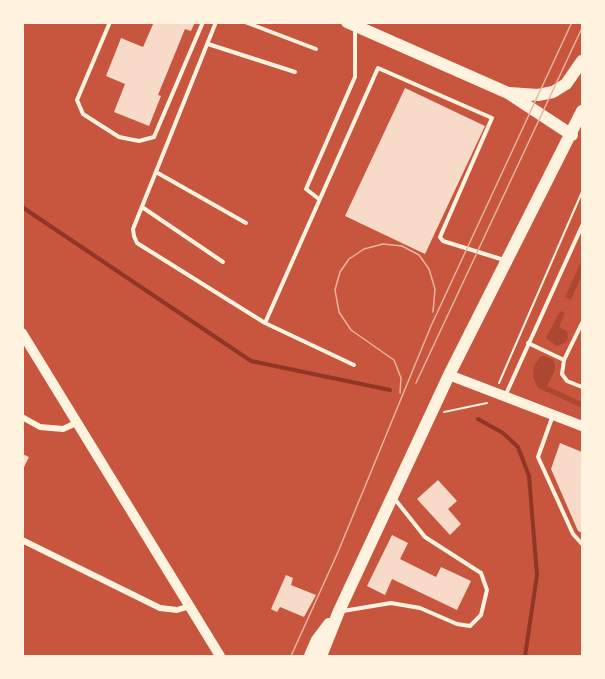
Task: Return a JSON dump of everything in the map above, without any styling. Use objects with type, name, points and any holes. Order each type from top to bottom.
[{"type":"main road","points":[[351,24],[508,93],[572,135]]},
{"type":"main road","points":[[508,93],[538,95],[553,92],[566,84],[582,61]]},
{"type":"main road","points":[[321,657],[339,611],[432,410],[572,135],[582,111]]},
{"type":"main road","points":[[22,333],[220,657]]},
{"type":"main road","points":[[449,375],[582,426]]},
{"type":"main road","points":[[310,657],[317,640],[339,611]]},
{"type":"main road","points":[[327,657],[339,611]]},
{"type":"street","points":[[22,417],[40,427],[63,429],[76,423]]},
{"type":"street","points":[[22,540],[160,608],[177,610],[190,606]]},
{"type":"lane","points":[[110,22],[77,100],[83,114],[119,137],[139,141],[154,138],[203,22]]},
{"type":"lane","points":[[216,22],[133,229],[137,243],[265,323],[354,365]]},
{"type":"lane","points":[[245,22],[316,49]]},
{"type":"lane","points":[[319,199],[306,189],[355,77],[351,24]]},
{"type":"lane","points":[[208,44],[295,72]]},
{"type":"lane","points":[[265,323],[378,68],[492,118],[440,237],[451,244],[507,261]]},
{"type":"lane","points":[[156,172],[246,223]]},
{"type":"lane","points":[[142,207],[223,262]]},
{"type":"lane","points":[[500,393],[528,343],[582,226]]},
{"type":"lane","points":[[582,323],[564,360],[562,374],[567,381],[582,387]]},
{"type":"lane","points":[[528,343],[564,360]]},
{"type":"lane","points":[[554,415],[538,457],[573,534],[582,544]]},
{"type":"lane","points":[[339,611],[391,603],[420,608],[457,624],[470,626],[482,615],[487,590],[481,573],[425,537],[393,495]]},
{"type":"path","points":[[432,410],[448,413],[486,404],[500,393],[582,192]]},
{"type":"shaded area","points":[[582,260],[582,275],[571,300],[565,297]]},
{"type":"shaded area","points":[[560,311],[565,313],[559,327],[567,331],[568,338],[566,342],[557,346],[546,338]]},
{"type":"shaded area","points":[[544,356],[553,360],[555,365],[547,386],[582,402],[582,408],[538,388],[533,377],[534,366],[540,357]]},
{"type":"building","points":[[154,22],[195,22],[191,31],[185,29],[158,95],[161,96],[149,126],[114,112],[125,84],[106,76],[121,38],[143,47]]},
{"type":"building","points":[[405,88],[485,126],[425,254],[345,216]]},
{"type":"building","points":[[560,443],[582,452],[582,533],[578,531],[551,469]]},
{"type":"building","points":[[22,454],[29,457],[22,471]]},
{"type":"building","points":[[438,480],[457,501],[448,509],[461,524],[450,535],[417,499]]},
{"type":"building","points":[[392,535],[408,543],[400,559],[436,577],[441,567],[471,581],[457,610],[392,579],[385,595],[367,586]]},
{"type":"building","points":[[286,575],[293,578],[291,585],[316,595],[304,617],[280,607],[277,612],[271,609]]},
{"type":"waterway","points":[[22,207],[251,361],[390,390]]},
{"type":"waterway","points":[[478,419],[503,433],[518,447],[529,476],[537,575],[525,656]]},
{"type":"tram line","points":[[291,656],[338,552],[431,326],[572,22]]},
{"type":"tram line","points":[[416,383],[582,28]]},
{"type":"tram line","points":[[400,393],[401,378],[394,360],[351,330],[339,312],[335,290],[340,272],[349,259],[364,249],[383,244],[402,246],[419,255],[429,269],[435,289],[433,312]]}]
